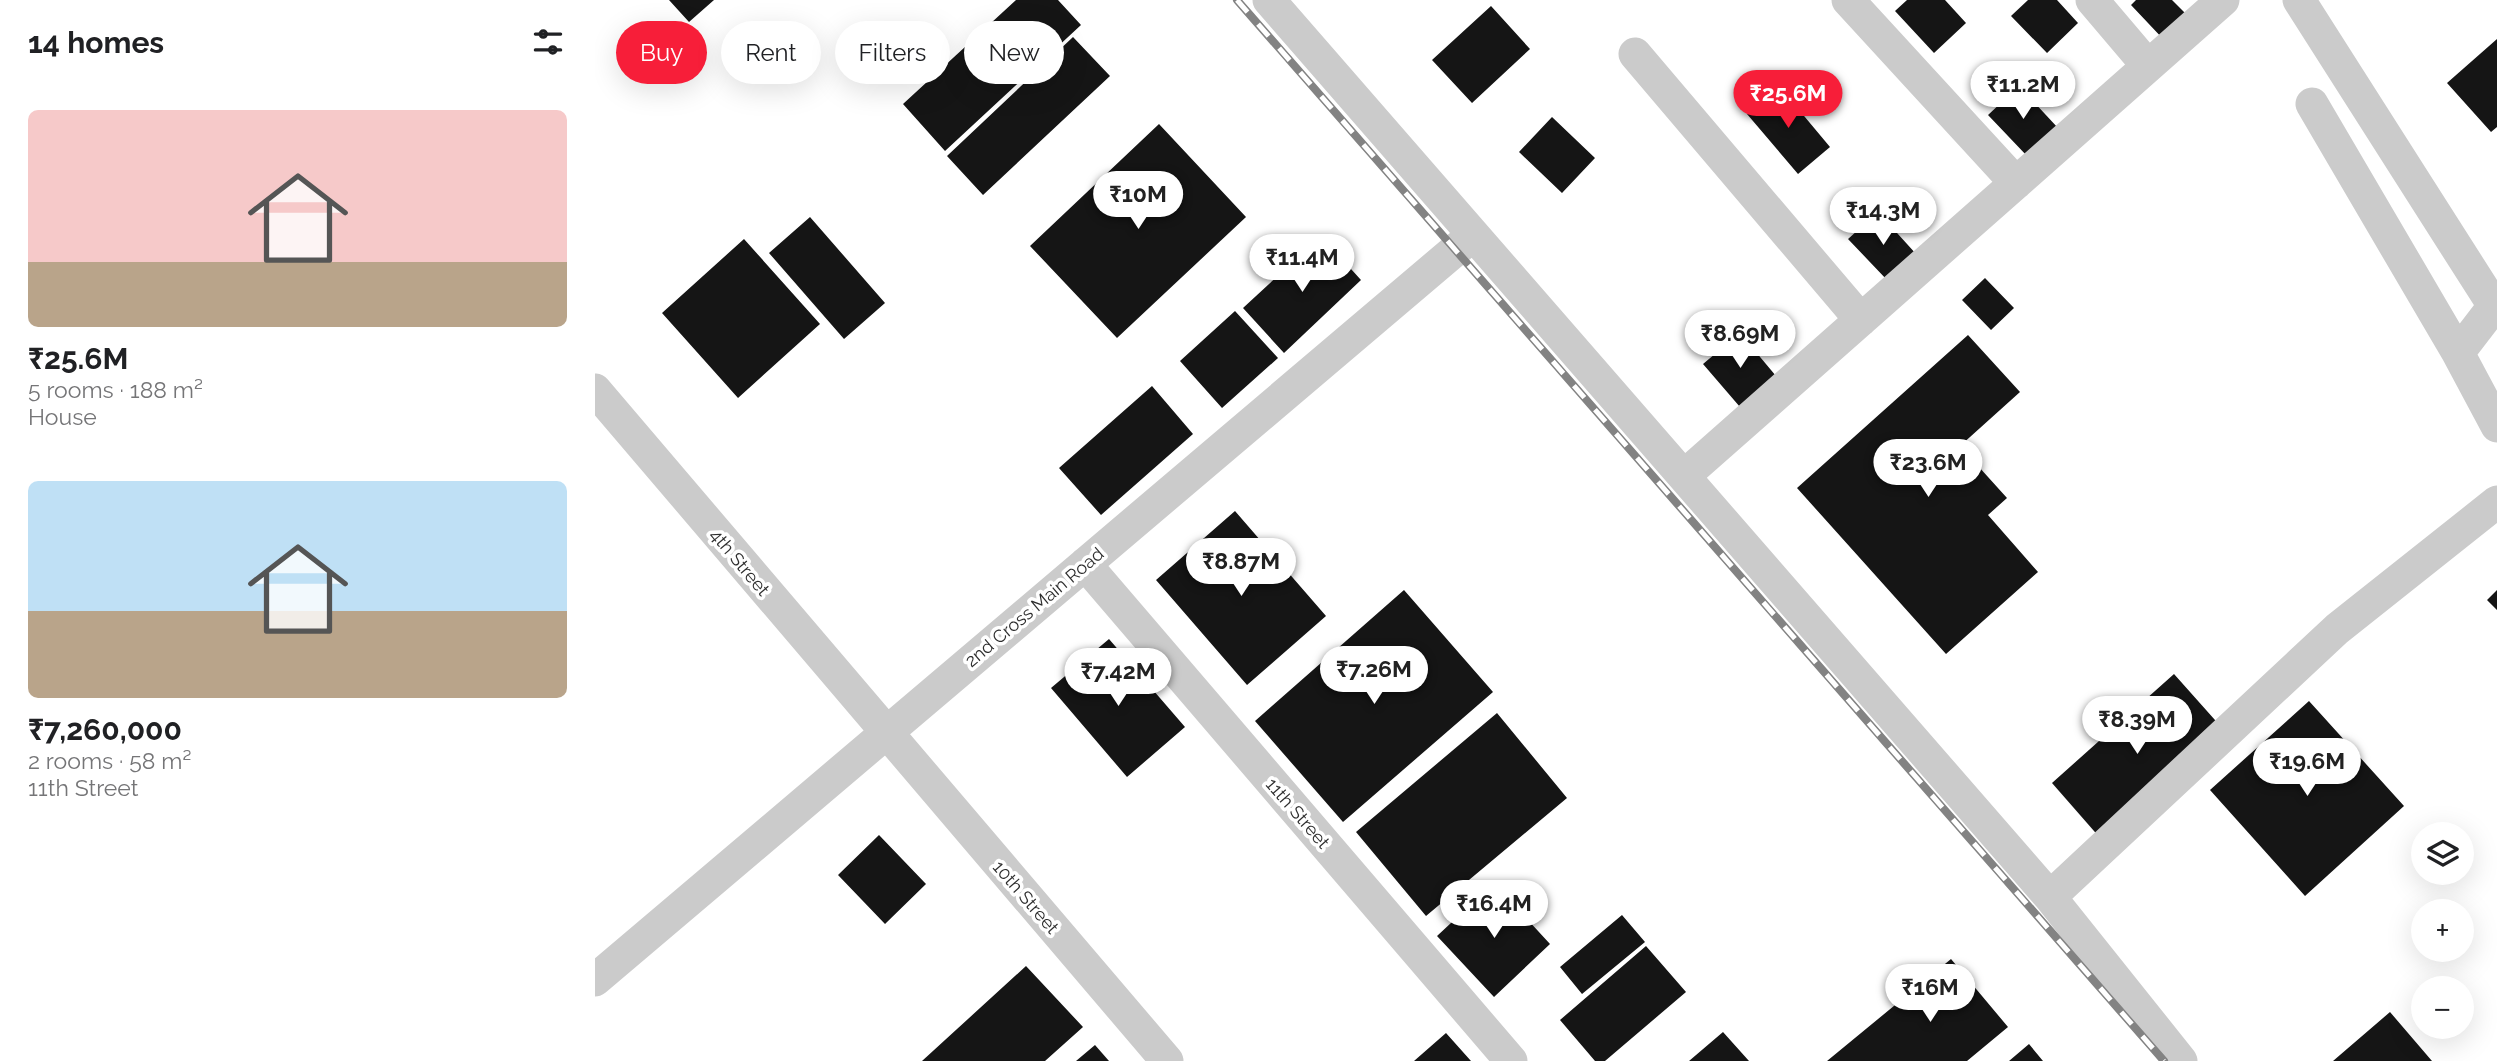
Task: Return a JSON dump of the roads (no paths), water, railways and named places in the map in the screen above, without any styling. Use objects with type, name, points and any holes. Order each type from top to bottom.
[{"type":"street","points":[[1269,0],[2050,897],[2181,1061]]},
{"type":"street","points":[[1848,0],[2016,183]]},
{"type":"street","points":[[2092,0],[2148,66]]},
{"type":"street","points":[[1685,477],[2223,0]]},
{"type":"street","points":[[2299,0],[2495,309],[2458,353]]},
{"type":"street","points":[[1635,54],[1861,320]]},
{"type":"street","points":[[2312,104],[2458,353],[2497,426]]},
{"type":"street","name":"2nd Cross Main Road","points":[[595,980],[1473,235]]},
{"type":"street","name":"4th Street","points":[[595,390],[886,733]]},
{"type":"street","points":[[2050,897],[2337,629],[2497,502]]},
{"type":"street","name":"11th Street","points":[[1085,564],[1511,1061]]},
{"type":"street","name":"10th Street","points":[[886,733],[1167,1061]]},
{"type":"railway","points":[[1237,0],[2164,1061]]}]
